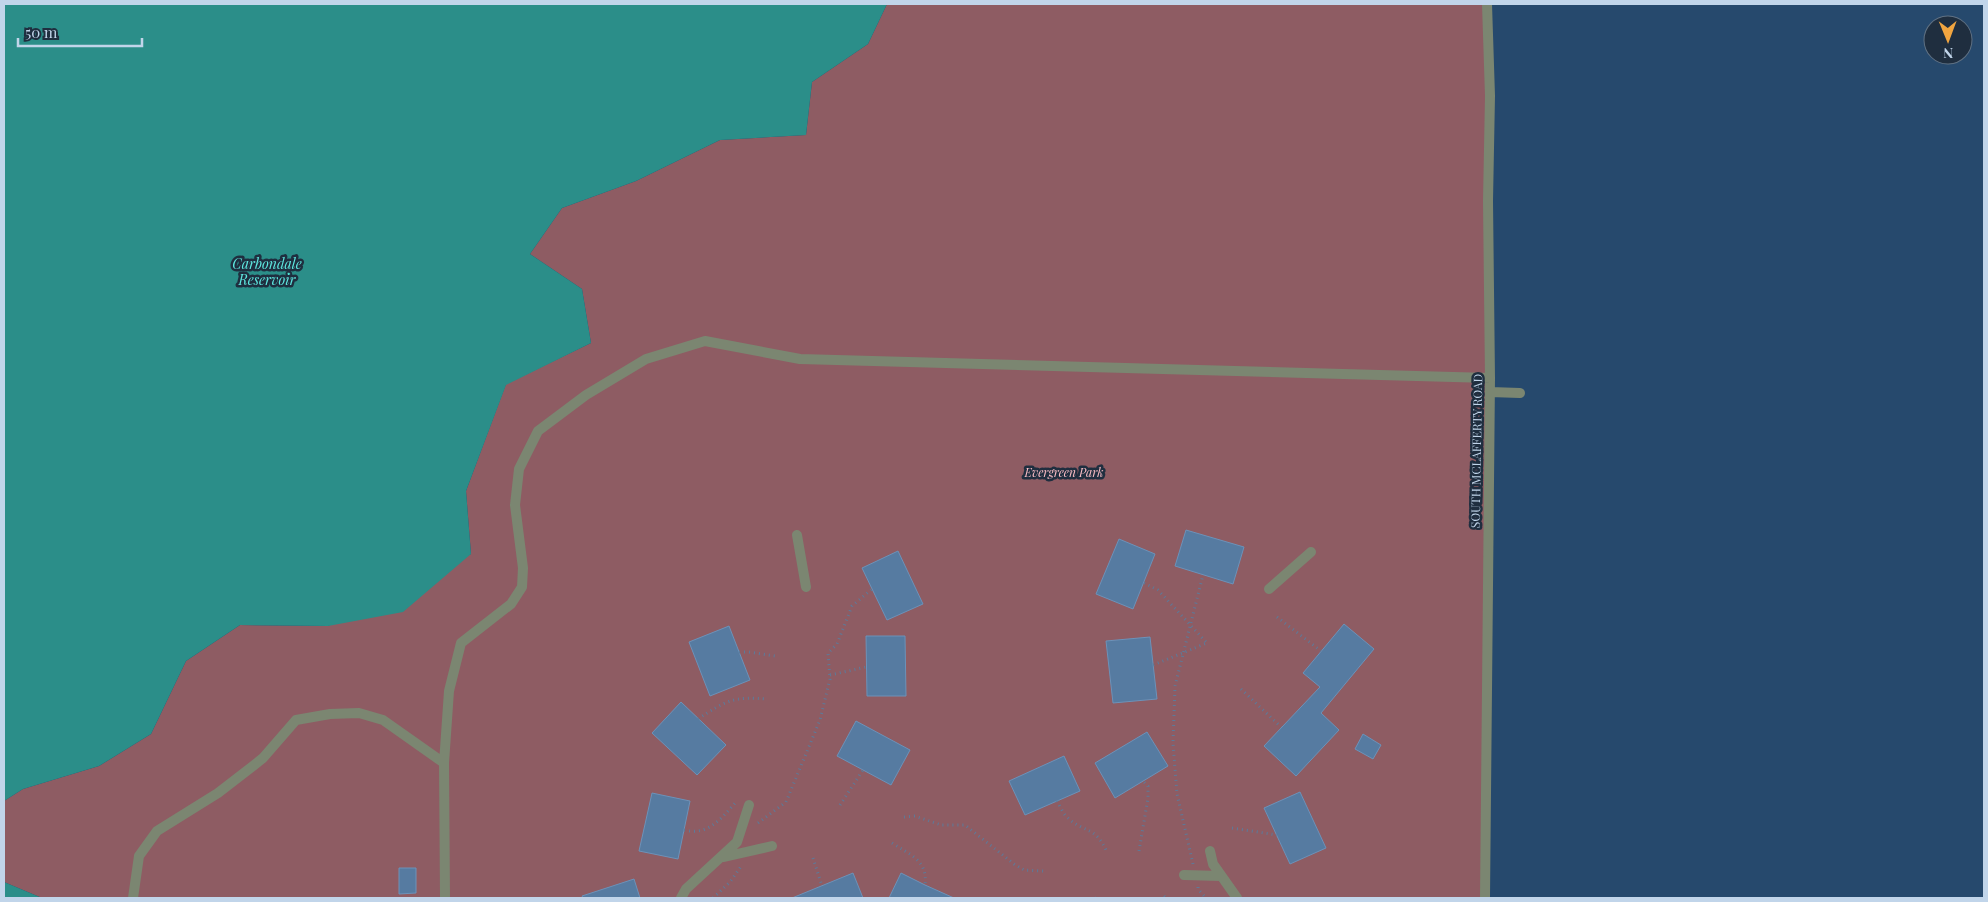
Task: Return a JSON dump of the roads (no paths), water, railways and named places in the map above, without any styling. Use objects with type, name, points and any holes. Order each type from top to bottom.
[{"type":"street","name":"SOUTH MCLAFFERTY ROAD","points":[[1485,898],[1490,392],[1488,201],[1490,96],[1487,4]]},
{"type":"street","points":[[445,898],[444,763],[449,692],[461,643],[511,604],[522,587],[523,568],[515,505],[518,469],[538,431],[586,395],[646,359],[705,341],[800,358],[1490,378]]},
{"type":"street","points":[[1490,392],[1520,392]]},
{"type":"street","points":[[797,535],[806,587]]},
{"type":"street","points":[[1269,589],[1311,552]]},
{"type":"street","points":[[133,898],[139,856],[157,831],[218,793],[258,762],[296,720],[330,714],[359,712],[383,720],[444,763]]},
{"type":"street","points":[[681,898],[686,889],[737,842],[749,805]]},
{"type":"street","points":[[720,858],[772,846]]},
{"type":"street","points":[[1210,851],[1213,864],[1237,898]]},
{"type":"street","points":[[1184,874],[1221,876]]},
{"type":"water","name":"Carbondale Reservoir","points":[[4,4],[887,4],[868,44],[812,82],[806,135],[720,140],[636,181],[562,208],[530,254],[582,289],[591,343],[506,385],[466,491],[471,554],[403,612],[328,626],[240,625],[186,661],[151,734],[99,766],[23,789],[4,801]]},
{"type":"water","points":[[4,882],[42,898],[4,898]]},
{"type":"park label","name":"Evergreen Park","points":[[1064,473]]}]
